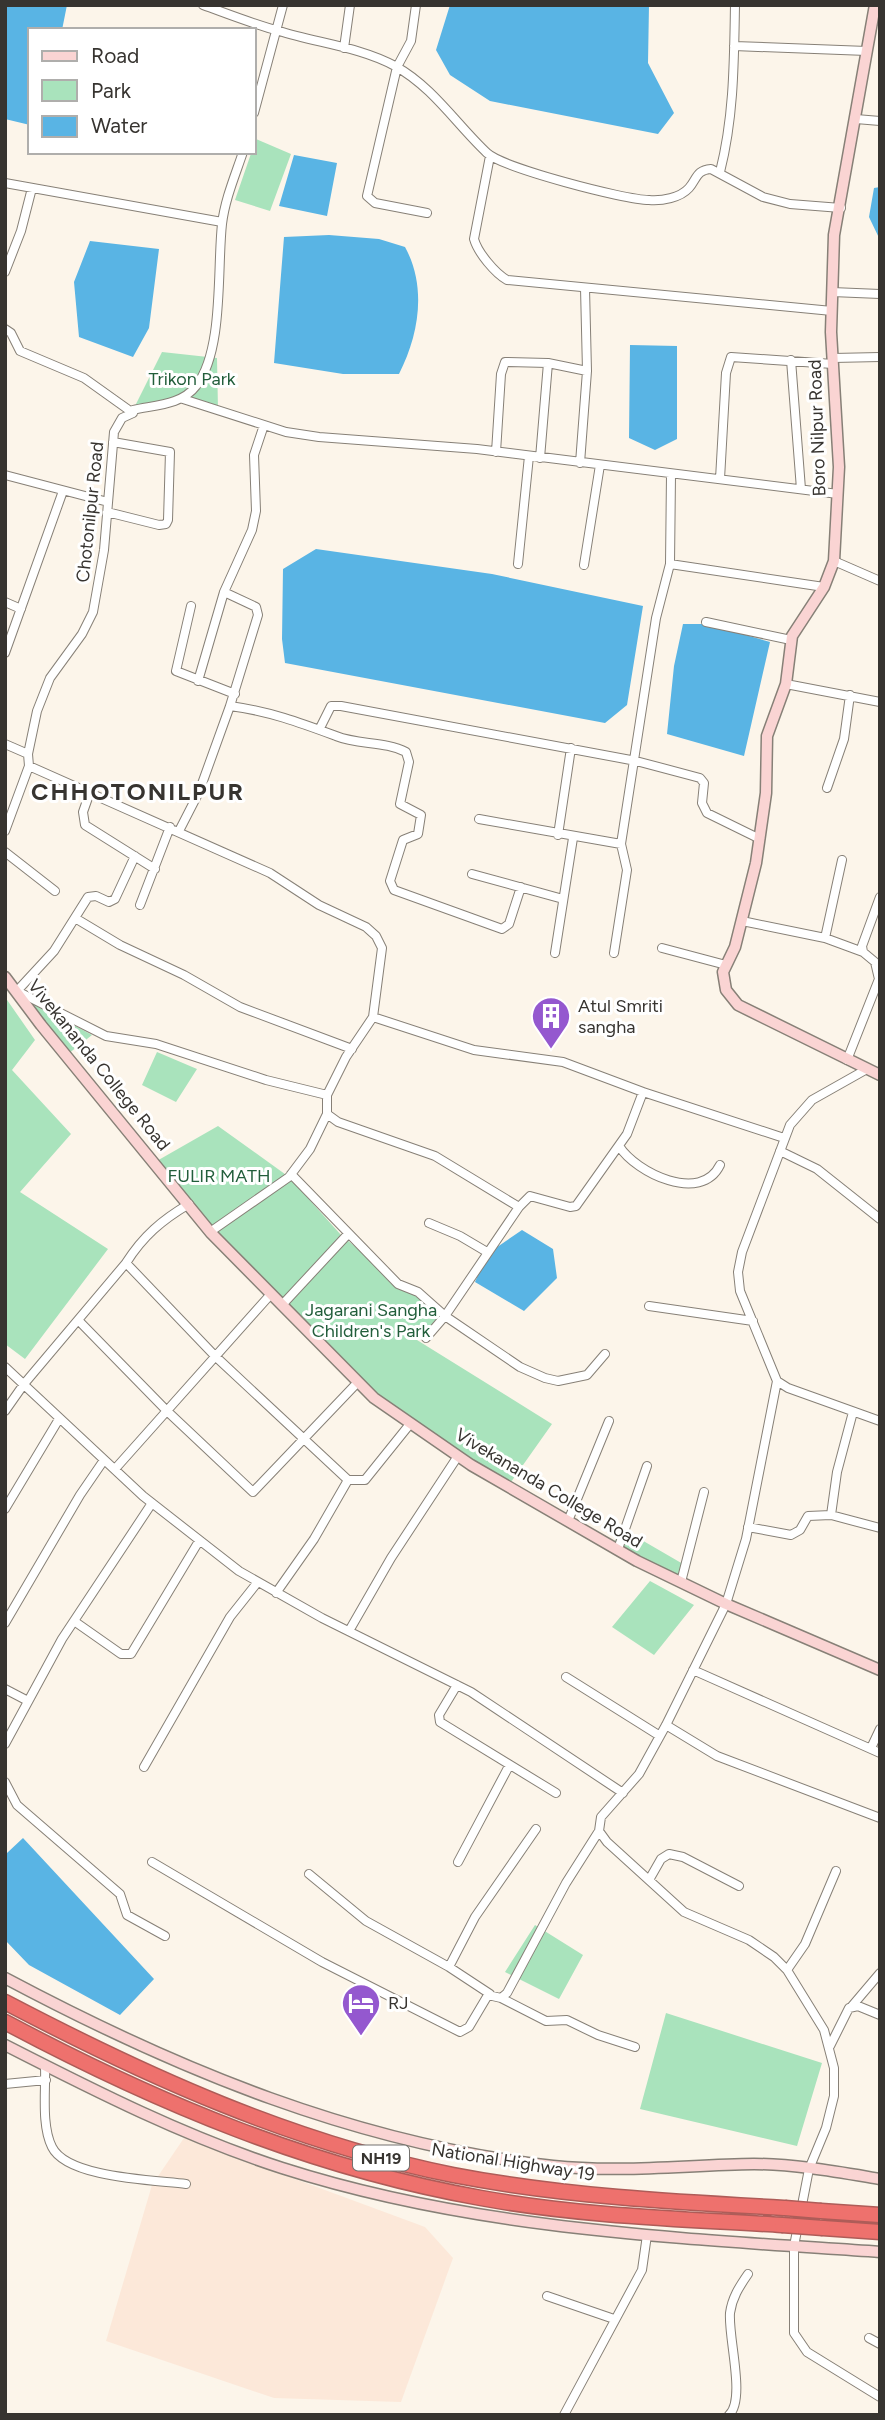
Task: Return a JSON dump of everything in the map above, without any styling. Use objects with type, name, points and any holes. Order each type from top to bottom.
[{"type":"highway","name":"National Highway 19","points":[[5,2002],[180,2089],[258,2119],[376,2157],[454,2175],[608,2196],[880,2215]]},
{"type":"highway","name":"NH19","points":[[5,2022],[186,2111],[359,2171],[420,2186],[537,2206],[880,2232]]},
{"type":"street","points":[[204,5],[277,31],[344,48],[397,67],[446,108],[490,156],[618,196],[649,201],[675,198],[688,189],[703,169],[720,172],[763,197],[790,204],[841,208]]},
{"type":"street","points":[[256,106],[283,5]]},
{"type":"street","points":[[344,48],[350,5]]},
{"type":"street","points":[[416,5],[411,41],[397,67],[367,196],[376,203],[427,213]]},
{"type":"street","points":[[720,172],[729,136],[735,5]]},
{"type":"street","name":"Boro Nilpur Road","points":[[726,965],[742,921],[760,839],[766,793],[767,736],[786,684],[791,640],[799,623],[824,587],[834,561],[839,467],[833,361],[834,235],[841,208],[875,5]]},
{"type":"street","points":[[734,46],[867,51]]},
{"type":"street","points":[[856,119],[880,121]]},
{"type":"street","points":[[183,399],[196,386],[207,366],[213,335],[222,222],[242,154]]},
{"type":"street","points":[[490,156],[474,229],[476,247],[507,280],[832,311]]},
{"type":"street","points":[[5,183],[222,222]]},
{"type":"street","points":[[5,272],[21,231],[32,188]]},
{"type":"street","points":[[580,463],[587,371],[585,288]]},
{"type":"street","points":[[832,292],[880,294]]},
{"type":"street","points":[[5,329],[11,332],[20,351],[84,378],[133,413],[133,410],[183,399],[264,425],[319,437],[496,452],[838,494]]},
{"type":"street","points":[[720,479],[726,373],[731,357],[833,361],[880,357]]},
{"type":"street","points":[[496,452],[502,366],[512,360],[548,363],[587,371]]},
{"type":"street","points":[[791,360],[802,489]]},
{"type":"street","points":[[540,458],[548,363]]},
{"type":"street","name":"Chotonilpur Road","points":[[5,831],[29,766],[28,754],[37,711],[50,678],[82,634],[93,612],[107,512],[114,432],[122,418],[133,413]]},
{"type":"street","points":[[198,681],[224,592],[252,530],[256,511],[254,455],[264,425]]},
{"type":"street","points":[[107,512],[159,525],[166,524],[168,520],[170,452],[113,442]]},
{"type":"street","points":[[518,564],[529,456]]},
{"type":"street","points":[[584,565],[600,466]]},
{"type":"street","points":[[5,475],[108,502]]},
{"type":"street","points":[[614,953],[627,870],[621,844],[636,761],[656,618],[670,565],[671,475]]},
{"type":"street","points":[[5,653],[63,491]]},
{"type":"street","points":[[834,561],[880,581]]},
{"type":"street","points":[[670,565],[824,587]]},
{"type":"street","points":[[179,831],[200,792],[252,643],[257,611],[251,604],[224,592]]},
{"type":"street","points":[[5,602],[21,609]]},
{"type":"street","points":[[191,606],[176,667],[180,674],[235,694]]},
{"type":"street","points":[[706,622],[791,640]]},
{"type":"street","points":[[786,684],[880,702]]},
{"type":"street","points":[[827,788],[844,739],[850,695]]},
{"type":"street","points":[[230,706],[277,714],[336,736],[399,748],[409,757],[400,804],[421,814],[423,818],[418,834],[403,839],[390,881],[394,890],[502,929],[509,924],[521,887]]},
{"type":"street","points":[[320,728],[331,706],[341,706],[636,761],[700,778],[704,783],[702,803],[707,813],[760,839]]},
{"type":"street","points":[[5,744],[28,754]]},
{"type":"street","points":[[558,835],[571,748]]},
{"type":"street","points":[[29,766],[270,873],[319,905],[366,927],[376,936],[382,948],[373,1017],[327,1095],[327,1114],[310,1149],[291,1174],[210,1232]]},
{"type":"street","points":[[90,792],[83,812],[85,825],[155,869]]},
{"type":"street","points":[[479,819],[573,838],[621,844]]},
{"type":"street","points":[[140,905],[170,827]]},
{"type":"street","points":[[555,953],[573,838]]},
{"type":"street","points":[[5,852],[55,891]]},
{"type":"street","points":[[135,856],[114,899],[109,902],[96,896],[89,897],[51,956],[17,991],[106,1035],[156,1044],[266,1080],[327,1095]]},
{"type":"street","points":[[825,938],[842,860]]},
{"type":"street","points":[[472,874],[563,899]]},
{"type":"street","points":[[863,952],[880,897]]},
{"type":"street","points":[[75,918],[120,946],[184,975],[240,1007],[352,1049]]},
{"type":"street","points":[[742,921],[825,938],[863,952],[875,962],[879,979],[847,1060]]},
{"type":"street","points":[[662,948],[726,965],[723,972],[726,990],[738,1005],[880,1075]]},
{"type":"street","name":"Vivekananda College Road","points":[[5,976],[41,1026],[210,1232],[358,1382],[410,1424],[458,1456],[568,1521],[681,1582],[880,1670]]},
{"type":"street","points":[[373,1017],[474,1050],[563,1062],[643,1092],[785,1138]]},
{"type":"street","points":[[867,1069],[812,1100],[790,1125],[739,1262],[738,1283],[778,1381],[788,1388],[880,1420]]},
{"type":"street","points":[[426,1338],[445,1316],[519,1207],[530,1196],[570,1207],[576,1206],[627,1134],[643,1092]]},
{"type":"street","points":[[327,1114],[338,1122],[435,1156],[519,1207]]},
{"type":"street","points":[[619,1146],[625,1154],[648,1170],[681,1183],[707,1180],[715,1175],[720,1165]]},
{"type":"street","points":[[780,1151],[817,1169],[880,1219]]},
{"type":"street","points":[[291,1174],[398,1284],[424,1296],[445,1316],[520,1367],[558,1381],[587,1375],[604,1354]]},
{"type":"street","points":[[5,1411],[152,1228],[189,1204]]},
{"type":"street","points":[[429,1223],[465,1238],[487,1252]]},
{"type":"street","points":[[282,1305],[348,1234]]},
{"type":"street","points":[[126,1263],[215,1356],[348,1480],[365,1480],[410,1424]]},
{"type":"street","points":[[115,1469],[271,1294]]},
{"type":"street","points":[[649,1306],[753,1321]]},
{"type":"street","points":[[79,1321],[167,1411],[253,1492],[358,1382]]},
{"type":"street","points":[[5,1367],[152,1503],[198,1541],[257,1583],[457,1685],[538,1735],[622,1793]]},
{"type":"street","points":[[501,1998],[566,1883],[599,1831],[601,1817],[646,1763],[726,1604],[748,1527],[778,1381]]},
{"type":"street","points":[[831,1514],[837,1472],[853,1412]]},
{"type":"street","points":[[5,1508],[60,1419]]},
{"type":"street","points":[[568,1521],[609,1421]]},
{"type":"street","points":[[349,1632],[391,1558],[458,1456]]},
{"type":"street","points":[[5,1623],[104,1460]]},
{"type":"street","points":[[618,1549],[647,1466]]},
{"type":"street","points":[[276,1594],[314,1539],[348,1480]]},
{"type":"street","points":[[681,1582],[704,1492]]},
{"type":"street","points":[[5,1744],[74,1621],[152,1503]]},
{"type":"street","points":[[748,1527],[791,1535],[800,1530],[808,1516],[831,1514],[880,1528]]},
{"type":"street","points":[[74,1621],[121,1654],[131,1654],[198,1541]]},
{"type":"street","points":[[144,1767],[230,1618],[257,1583]]},
{"type":"street","points":[[693,1670],[880,1753]]},
{"type":"street","points":[[566,1677],[660,1736]]},
{"type":"street","points":[[457,1685],[439,1715],[440,1722],[556,1793]]},
{"type":"street","points":[[5,1689],[28,1701]]},
{"type":"street","points":[[666,1725],[717,1756],[880,1818]]},
{"type":"street","points":[[871,1748],[880,1729]]},
{"type":"street","points":[[458,1862],[509,1766]]},
{"type":"street","points":[[5,1782],[17,1805],[120,1894],[127,1915],[166,1936]]},
{"type":"street","points":[[449,1966],[475,1917],[536,1829]]},
{"type":"street","points":[[599,1831],[684,1912],[761,1946],[787,1970],[824,2030],[830,2046],[834,2096],[826,2128],[809,2169],[794,2246],[793,2318],[798,2342],[807,2351],[880,2397]]},
{"type":"street","points":[[649,1881],[661,1859],[669,1854],[683,1857],[739,1886]]},
{"type":"street","points":[[152,1862],[322,1962],[455,2032],[469,2027],[490,1994]]},
{"type":"street","points":[[787,1970],[805,1944],[836,1871]]},
{"type":"street","points":[[309,1874],[366,1921],[449,1966],[490,1994],[540,2019],[567,2020],[598,2035],[635,2047]]},
{"type":"street","points":[[830,2046],[845,2014],[880,1973]]},
{"type":"street","points":[[5,1978],[116,2035],[230,2086],[337,2121],[407,2139],[483,2156],[555,2166],[637,2171],[755,2164],[880,2179]]},
{"type":"street","points":[[852,2006],[880,2015]]},
{"type":"street","points":[[5,2045],[119,2102],[282,2168],[431,2206],[514,2221],[647,2235],[880,2252]]},
{"type":"street","points":[[45,2066],[49,2140],[59,2158],[71,2165],[117,2176],[186,2184]]},
{"type":"street","points":[[5,2084],[46,2080]]},
{"type":"street","points":[[564,2415],[642,2270],[647,2235]]},
{"type":"street","points":[[729,2415],[737,2398],[730,2316],[736,2292],[748,2274]]},
{"type":"street","points":[[547,2296],[614,2319]]},
{"type":"street","points":[[869,2338],[880,2344]]},
{"type":"shaded area","points":[[184,2138],[425,2227],[453,2258],[401,2402],[274,2398],[106,2341],[152,2185]]},
{"type":"green space","points":[[256,139],[291,154],[270,211],[235,200],[251,154],[256,154]]},
{"type":"green space","name":"Trikon Park","points":[[162,352],[217,358],[218,410],[177,400],[133,410]]},
{"type":"green space","points":[[5,997],[35,1040],[12,1070],[71,1134],[20,1192],[108,1249],[25,1359],[5,1344]]},
{"type":"green space","points":[[28,1000],[92,1035],[68,1054]]},
{"type":"green space","points":[[157,1052],[197,1069],[176,1102],[142,1085]]},
{"type":"green space","name":"Jagarani Sangha Children's Park","points":[[218,1126],[289,1177],[341,1235],[440,1316],[417,1340],[552,1424],[511,1482],[412,1423],[369,1387],[356,1371],[278,1301],[210,1232],[155,1162]]},
{"type":"green space","points":[[621,1528],[683,1564],[679,1577],[614,1543]]},
{"type":"green space","points":[[650,1581],[694,1605],[654,1655],[612,1627]]},
{"type":"green space","points":[[535,1925],[583,1955],[559,1999],[505,1972]]},
{"type":"green space","points":[[666,2013],[822,2063],[797,2146],[640,2109]]},
{"type":"water","points":[[5,5],[67,5],[62,28],[28,28],[28,125],[5,119]]},
{"type":"water","points":[[450,5],[649,5],[648,63],[674,113],[658,134],[490,101],[450,75],[436,50]]},
{"type":"water","points":[[294,155],[337,163],[327,216],[279,206]]},
{"type":"water","points":[[880,187],[880,240],[869,217],[874,188]]},
{"type":"water","points":[[329,235],[379,239],[405,247],[416,278],[418,311],[411,343],[399,374],[343,374],[274,363],[284,237]]},
{"type":"water","points":[[90,241],[159,249],[149,328],[133,357],[79,337],[74,282]]},
{"type":"water","points":[[630,345],[677,346],[677,439],[655,450],[629,438]]},
{"type":"water","points":[[316,549],[492,574],[643,606],[627,705],[605,723],[285,663],[282,639],[283,569]]},
{"type":"water","points":[[683,624],[708,624],[770,642],[744,756],[667,734],[674,666]]},
{"type":"water","points":[[522,1230],[553,1249],[557,1278],[524,1311],[475,1282],[487,1254]]},
{"type":"water","points":[[23,1838],[154,1979],[120,2015],[29,1965],[5,1940],[7,1853]]},
{"type":"place","name":"Atul Smriti sangha","points":[[551,1050]]},
{"type":"place","name":"RJ","points":[[361,2037]]},
{"type":"district","name":"CHHOTONILPUR","points":[[138,792]]},
{"type":"park label","name":"FULIR MATH","points":[[219,1176]]}]
